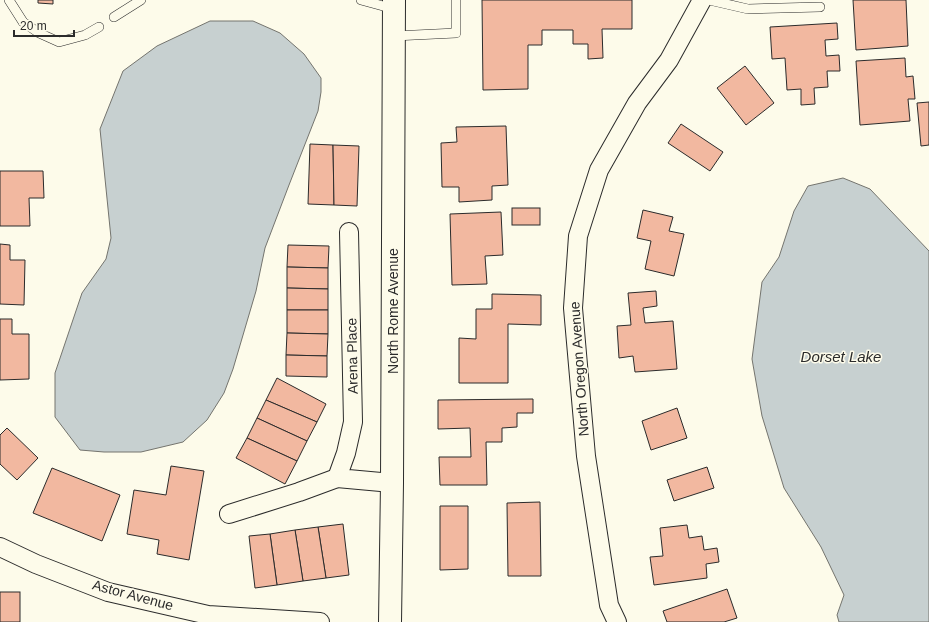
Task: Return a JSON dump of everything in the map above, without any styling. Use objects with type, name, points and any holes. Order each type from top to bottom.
[{"type":"street","name":"North Oregon Avenue","points":[[617,622],[609,604],[586,456],[573,308],[578,236],[599,170],[637,103],[669,60],[702,0]]},
{"type":"street","name":"North Rome Avenue","points":[[390,622],[394,5]]},
{"type":"street","name":"Arena Place","points":[[337,478],[346,453],[353,422],[349,232]]},
{"type":"street","points":[[229,514],[299,492],[337,478],[392,483]]},
{"type":"street","name":"Astor Avenue","points":[[0,547],[36,564],[108,592],[208,618],[320,622]]},
{"type":"lane","points":[[9,0],[23,22],[39,33],[60,42],[85,35],[99,27]]},
{"type":"lane","points":[[114,17],[140,0]]},
{"type":"lane","points":[[360,0],[394,5]]},
{"type":"lane","points":[[394,36],[456,33],[456,0]]},
{"type":"lane","points":[[709,0],[749,5],[820,8]]},
{"type":"water","points":[[210,21],[253,21],[280,33],[304,54],[321,78],[321,92],[318,111],[265,248],[256,291],[233,369],[224,393],[207,420],[183,442],[141,452],[104,452],[80,450],[55,417],[55,373],[82,293],[106,259],[111,238],[100,129],[123,71],[157,46]]},
{"type":"water","name":"Dorset Lake","points":[[843,178],[870,189],[929,251],[929,622],[839,622],[837,615],[844,595],[821,547],[784,488],[762,416],[752,359],[762,282],[779,257],[794,211],[808,186]]},
{"type":"building","points":[[38,0],[53,0],[53,4],[38,3]]},
{"type":"building","points":[[482,0],[632,0],[632,29],[602,29],[603,58],[588,59],[588,44],[573,44],[573,30],[542,30],[542,45],[528,45],[528,89],[483,90]]},
{"type":"building","points":[[853,0],[906,0],[908,46],[856,50]]},
{"type":"building","points":[[837,23],[838,39],[825,40],[826,56],[839,55],[840,71],[827,71],[828,87],[814,88],[815,104],[801,105],[801,89],[787,90],[785,58],[772,59],[770,27]]},
{"type":"building","points":[[905,58],[906,77],[913,76],[915,99],[908,99],[910,121],[860,125],[856,61]]},
{"type":"building","points":[[745,66],[774,103],[746,125],[717,88]]},
{"type":"building","points":[[929,102],[929,145],[921,146],[917,103]]},
{"type":"building","points":[[681,124],[723,152],[710,171],[668,143]]},
{"type":"building","points":[[506,126],[508,185],[492,186],[492,200],[459,202],[459,187],[442,187],[441,143],[457,142],[456,127]]},
{"type":"building","points":[[310,144],[333,145],[334,205],[308,204]]},
{"type":"building","points":[[333,145],[359,146],[357,206],[334,205]]},
{"type":"building","points":[[0,171],[43,171],[44,198],[29,198],[30,226],[0,226]]},
{"type":"building","points":[[512,208],[540,208],[540,225],[512,225]]},
{"type":"building","points":[[643,210],[673,217],[669,231],[684,234],[674,276],[645,269],[651,241],[637,238]]},
{"type":"building","points":[[501,212],[503,255],[485,256],[487,284],[452,285],[450,214]]},
{"type":"building","points":[[0,244],[10,245],[10,260],[25,260],[24,305],[0,304]]},
{"type":"building","points":[[288,245],[329,246],[328,268],[287,267]]},
{"type":"building","points":[[287,267],[328,268],[328,289],[287,288]]},
{"type":"building","points":[[287,288],[328,289],[328,310],[287,310]]},
{"type":"building","points":[[656,291],[657,306],[643,308],[645,323],[673,321],[677,369],[635,372],[633,356],[619,358],[617,326],[631,325],[628,293]]},
{"type":"building","points":[[492,294],[541,295],[541,325],[508,324],[508,383],[459,383],[459,338],[476,339],[476,309],[492,309]]},
{"type":"building","points":[[287,310],[328,310],[328,334],[287,333]]},
{"type":"building","points":[[0,319],[12,319],[12,334],[29,334],[29,379],[0,380]]},
{"type":"building","points":[[287,333],[328,334],[327,356],[286,355]]},
{"type":"building","points":[[286,355],[327,356],[327,377],[286,376]]},
{"type":"building","points":[[277,378],[326,404],[317,422],[266,400]]},
{"type":"building","points":[[533,399],[533,413],[517,413],[517,427],[502,428],[502,442],[486,442],[487,485],[440,485],[439,457],[471,457],[470,428],[438,429],[438,400]]},
{"type":"building","points":[[266,400],[317,422],[307,441],[257,418]]},
{"type":"building","points":[[677,408],[687,438],[651,450],[642,421]]},
{"type":"building","points":[[257,418],[307,441],[297,461],[247,438]]},
{"type":"building","points":[[7,428],[38,458],[17,480],[0,464],[0,435]]},
{"type":"building","points":[[247,438],[297,461],[285,484],[236,458]]},
{"type":"building","points":[[171,466],[204,471],[189,560],[157,554],[159,540],[127,534],[134,490],[166,495]]},
{"type":"building","points":[[707,467],[714,488],[674,501],[667,480]]},
{"type":"building","points":[[52,468],[120,495],[102,541],[33,513]]},
{"type":"building","points":[[540,502],[541,576],[508,576],[507,503]]},
{"type":"building","points":[[440,506],[468,506],[468,569],[440,570]]},
{"type":"building","points":[[343,524],[349,575],[326,578],[318,527]]},
{"type":"building","points":[[687,525],[689,538],[702,536],[704,550],[717,548],[719,562],[706,564],[707,578],[654,585],[650,557],[663,556],[660,528]]},
{"type":"building","points":[[318,527],[326,578],[303,581],[295,530]]},
{"type":"building","points":[[295,530],[303,581],[277,585],[270,534]]},
{"type":"building","points":[[270,534],[277,585],[255,588],[249,536]]},
{"type":"building","points":[[727,589],[737,618],[724,622],[667,622],[663,611]]},
{"type":"building","points":[[0,592],[20,592],[20,622],[0,622]]}]
